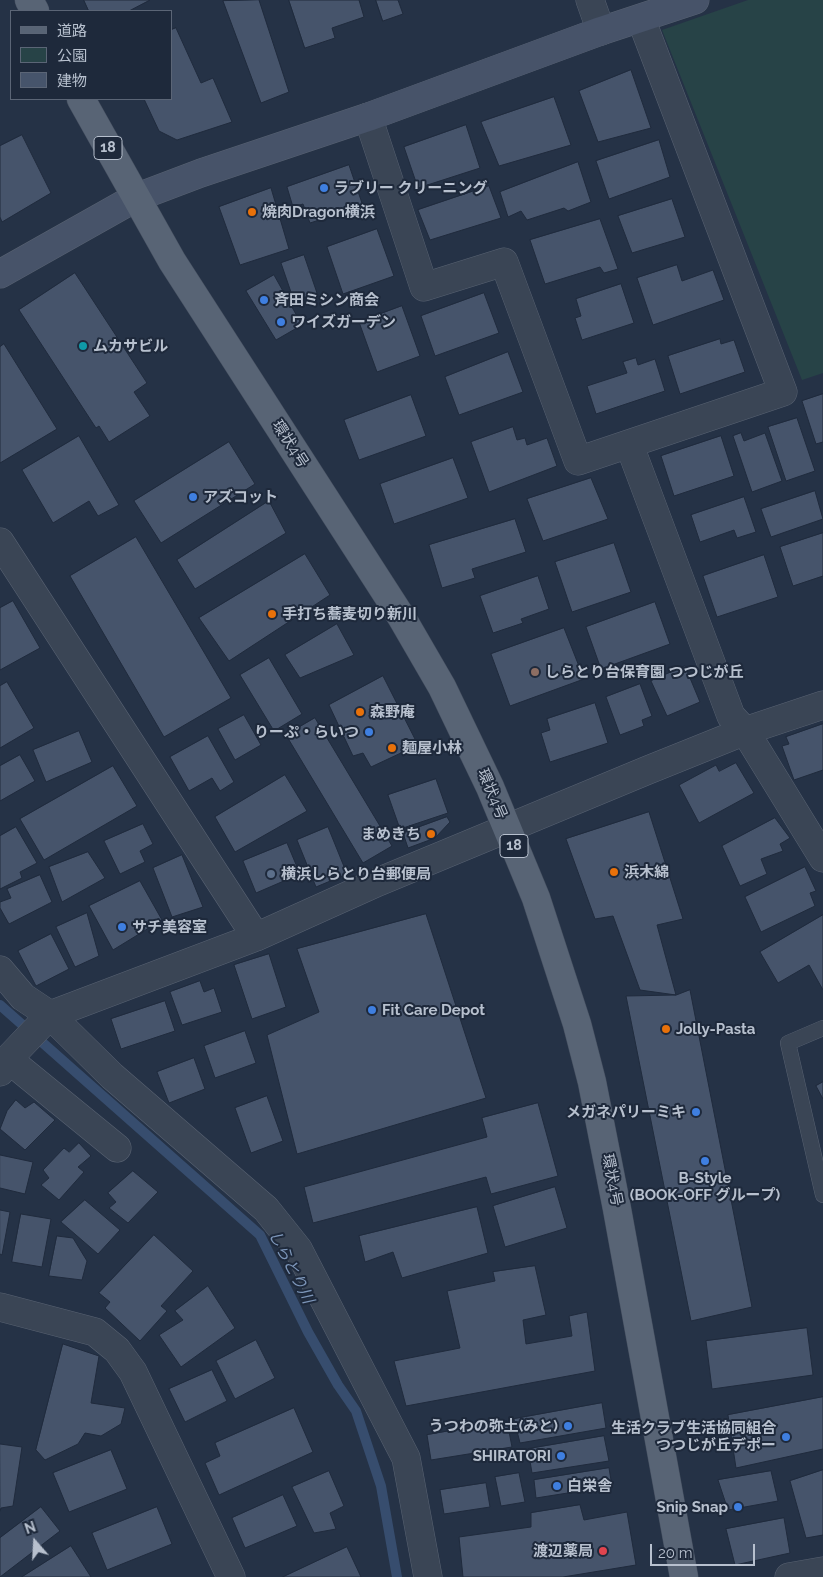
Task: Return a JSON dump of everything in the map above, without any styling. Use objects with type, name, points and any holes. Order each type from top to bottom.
[{"type":"main road","name":"環状4号","points":[[81,100],[172,261],[402,618],[462,725],[507,828],[538,906],[577,1024],[592,1082],[618,1209],[684,1577]]},
{"type":"street","points":[[590,0],[601,31]]},
{"type":"street","points":[[0,274],[135,198],[201,173],[368,117],[601,31],[695,0]]},
{"type":"street","points":[[368,117],[424,287],[504,262],[578,461],[783,392],[641,19]]},
{"type":"street","points":[[628,444],[731,716],[745,731],[823,858]]},
{"type":"street","points":[[0,542],[256,937]]},
{"type":"street","points":[[118,1148],[7,1062],[48,1017],[256,937],[507,828],[745,731],[823,705]]},
{"type":"street","points":[[0,970],[23,997],[266,1210],[298,1249],[406,1458],[428,1577]]},
{"type":"street","points":[[0,1307],[95,1332],[117,1350],[133,1372],[231,1577]]},
{"type":"street","points":[[789,1577],[823,1571]]},
{"type":"lane","points":[[823,1028],[788,1043],[823,1195]]},
{"type":"green space","points":[[748,0],[823,0],[823,373],[802,380],[662,30]]},
{"type":"building","points":[[84,0],[150,0],[131,10],[89,10]]},
{"type":"building","points":[[259,0],[289,92],[261,103],[223,1]]},
{"type":"building","points":[[289,0],[359,0],[364,17],[332,28],[335,38],[305,48]]},
{"type":"building","points":[[376,0],[398,0],[403,14],[383,21]]},
{"type":"building","points":[[176,28],[201,83],[213,78],[232,122],[177,140],[159,131],[144,100],[172,100],[172,30]]},
{"type":"building","points":[[631,70],[651,128],[598,142],[579,91]]},
{"type":"building","points":[[554,97],[571,145],[499,166],[481,122]]},
{"type":"building","points":[[466,125],[480,168],[418,188],[404,147]]},
{"type":"building","points":[[22,135],[51,193],[2,222],[0,217],[0,146]]},
{"type":"building","points":[[659,140],[670,177],[609,199],[596,161]]},
{"type":"building","points":[[578,162],[591,202],[568,211],[564,208],[527,220],[521,211],[508,217],[500,192]]},
{"type":"building","points":[[349,165],[363,206],[310,223],[303,204],[293,207],[287,187]]},
{"type":"building","points":[[489,186],[501,218],[430,240],[418,210]]},
{"type":"building","points":[[271,188],[289,249],[240,265],[219,207]]},
{"type":"building","points":[[672,199],[685,237],[632,253],[618,216]]},
{"type":"building","points":[[600,219],[618,269],[604,273],[600,267],[545,284],[530,240]]},
{"type":"building","points":[[377,229],[394,276],[343,294],[327,247]]},
{"type":"building","points":[[304,255],[317,293],[294,301],[281,263]]},
{"type":"building","points":[[677,265],[682,281],[713,270],[724,300],[653,325],[637,278]]},
{"type":"building","name":"ムカサビル","points":[[75,273],[147,383],[134,392],[150,416],[109,442],[99,426],[96,428],[19,310]]},
{"type":"building","points":[[274,275],[302,325],[276,340],[246,291]]},
{"type":"building","points":[[621,284],[634,323],[582,340],[575,318],[581,316],[576,299]]},
{"type":"building","points":[[484,293],[499,333],[435,356],[421,316]]},
{"type":"building","points":[[402,306],[420,356],[377,372],[359,322]]},
{"type":"building","points":[[720,339],[721,344],[734,340],[745,372],[680,394],[668,356]]},
{"type":"building","points":[[4,344],[57,429],[0,463],[0,347]]},
{"type":"building","points":[[508,352],[523,392],[459,415],[445,377]]},
{"type":"building","points":[[636,358],[638,365],[655,359],[665,391],[596,414],[587,386],[627,373],[623,362]]},
{"type":"building","points":[[823,394],[823,442],[816,444],[802,401]]},
{"type":"building","points":[[411,395],[426,436],[359,460],[344,420]]},
{"type":"building","points":[[797,418],[815,471],[786,481],[768,427]]},
{"type":"building","points":[[513,427],[517,440],[525,438],[527,445],[547,438],[557,466],[489,492],[471,442]]},
{"type":"building","points":[[741,433],[744,441],[765,433],[782,481],[752,492],[733,436]]},
{"type":"building","points":[[79,436],[119,505],[98,516],[89,501],[53,523],[22,470]]},
{"type":"building","points":[[721,436],[734,476],[674,496],[661,456]]},
{"type":"building","points":[[229,442],[255,484],[161,543],[134,501]]},
{"type":"building","points":[[453,458],[468,498],[394,524],[380,484]]},
{"type":"building","points":[[591,478],[608,519],[543,541],[527,499]]},
{"type":"building","points":[[815,491],[823,519],[771,537],[761,509]]},
{"type":"building","points":[[744,497],[756,532],[737,538],[734,530],[700,542],[691,515]]},
{"type":"building","points":[[269,501],[286,533],[195,589],[177,560]]},
{"type":"building","points":[[515,519],[526,552],[472,569],[475,578],[442,588],[429,545]]},
{"type":"building","points":[[823,533],[823,576],[793,586],[780,547]]},
{"type":"building","points":[[136,537],[231,698],[164,737],[70,576]]},
{"type":"building","points":[[614,543],[631,592],[572,612],[555,562]]},
{"type":"building","points":[[305,554],[330,595],[229,661],[199,618]]},
{"type":"building","points":[[764,555],[778,597],[717,617],[703,576]]},
{"type":"building","points":[[538,576],[549,609],[521,619],[523,623],[493,633],[480,596]]},
{"type":"building","points":[[13,601],[40,648],[0,670],[0,608]]},
{"type":"building","points":[[655,602],[670,644],[601,669],[586,627]]},
{"type":"building","points":[[337,624],[354,655],[300,678],[285,655]]},
{"type":"building","points":[[564,628],[584,679],[510,706],[491,654]]},
{"type":"building","points":[[269,658],[302,714],[274,731],[240,675]]},
{"type":"building","points":[[685,666],[700,702],[667,716],[651,681]]},
{"type":"building","points":[[383,676],[418,745],[371,767],[363,753],[353,756],[329,705]]},
{"type":"building","points":[[7,682],[34,728],[0,748],[0,686]]},
{"type":"building","points":[[640,684],[652,716],[642,720],[644,726],[620,735],[606,697]]},
{"type":"building","points":[[595,703],[608,743],[550,762],[541,733],[550,730],[547,719]]},
{"type":"building","points":[[244,715],[261,745],[235,760],[218,729]]},
{"type":"building","points":[[315,718],[392,846],[363,863],[286,735]]},
{"type":"building","points":[[823,724],[823,770],[794,780],[782,746],[789,744],[786,737]]},
{"type":"building","points":[[79,731],[92,762],[46,782],[33,750]]},
{"type":"building","points":[[208,736],[234,782],[220,791],[212,778],[189,791],[170,757]]},
{"type":"building","points":[[20,755],[35,781],[0,801],[0,766]]},
{"type":"building","points":[[736,763],[754,793],[699,823],[679,785],[716,765],[719,771]]},
{"type":"building","points":[[113,766],[137,806],[44,860],[20,819]]},
{"type":"building","points":[[285,775],[307,811],[235,852],[215,817]]},
{"type":"building","points":[[436,779],[448,813],[400,829],[388,795]]},
{"type":"building","points":[[649,812],[683,919],[657,925],[676,995],[640,990],[613,916],[595,919],[566,839]]},
{"type":"building","points":[[447,817],[450,822],[435,838],[408,848],[403,833]]},
{"type":"building","points":[[775,818],[790,838],[780,844],[783,851],[761,859],[767,874],[740,886],[722,846]]},
{"type":"building","points":[[143,824],[153,844],[140,851],[145,862],[120,874],[104,841]]},
{"type":"building","points":[[16,827],[37,863],[20,872],[22,878],[0,889],[0,836]]},
{"type":"building","points":[[328,827],[347,874],[316,887],[297,840]]},
{"type":"building","points":[[287,843],[300,874],[256,893],[243,861]]},
{"type":"building","points":[[88,852],[105,878],[62,902],[49,867]]},
{"type":"building","points":[[182,855],[203,907],[172,917],[153,868]]},
{"type":"building","points":[[805,867],[816,891],[810,893],[815,906],[761,932],[745,897]]},
{"type":"building","points":[[40,875],[52,902],[9,924],[0,908],[0,902],[11,898],[7,889]]},
{"type":"building","points":[[140,881],[162,920],[113,950],[89,906]]},
{"type":"building","points":[[87,913],[99,956],[75,967],[56,927]]},
{"type":"building","points":[[426,914],[486,1098],[297,1154],[267,1035],[319,1012],[297,949]]},
{"type":"building","points":[[823,915],[823,990],[809,965],[778,983],[760,952]]},
{"type":"building","points":[[51,934],[69,969],[36,986],[18,951]]},
{"type":"building","points":[[269,954],[286,1007],[252,1019],[234,965]]},
{"type":"building","points":[[200,981],[204,992],[214,988],[222,1012],[182,1025],[170,992]]},
{"type":"building","points":[[690,990],[752,1307],[691,1321],[626,996],[676,995]]},
{"type":"building","points":[[165,1001],[175,1031],[121,1049],[111,1019]]},
{"type":"building","points":[[245,1031],[256,1063],[215,1078],[204,1046]]},
{"type":"building","points":[[194,1058],[205,1089],[169,1103],[157,1072]]},
{"type":"building","points":[[823,1082],[823,1099],[816,1086]]},
{"type":"building","points":[[267,1096],[283,1141],[251,1153],[235,1108]]},
{"type":"building","points":[[16,1100],[25,1108],[34,1102],[55,1120],[25,1150],[0,1129],[7,1111]]},
{"type":"building","points":[[538,1103],[558,1176],[491,1194],[486,1177],[313,1223],[304,1187],[487,1137],[482,1118]]},
{"type":"building","points":[[79,1143],[91,1156],[78,1167],[84,1172],[59,1200],[41,1185],[49,1178],[43,1170],[64,1148],[69,1152]]},
{"type":"building","points":[[0,1155],[33,1162],[25,1194],[0,1188]]},
{"type":"building","points":[[133,1171],[158,1192],[128,1223],[109,1208],[116,1202],[108,1193]]},
{"type":"building","points":[[555,1187],[567,1228],[505,1247],[493,1206]]},
{"type":"building","points":[[85,1200],[120,1230],[98,1254],[61,1222]]},
{"type":"building","points":[[477,1207],[488,1253],[402,1278],[393,1252],[365,1262],[359,1236]]},
{"type":"building","points":[[0,1210],[10,1212],[2,1255],[0,1254]]},
{"type":"building","points":[[21,1214],[51,1219],[42,1267],[12,1262]]},
{"type":"building","points":[[154,1235],[193,1271],[161,1306],[167,1311],[140,1341],[105,1308],[110,1302],[99,1293]]},
{"type":"building","points":[[57,1236],[73,1238],[87,1261],[82,1280],[49,1276]]},
{"type":"building","points":[[535,1266],[546,1315],[523,1320],[526,1344],[572,1336],[569,1316],[587,1312],[595,1371],[406,1406],[394,1361],[460,1348],[447,1291],[495,1281],[493,1272]]},
{"type":"building","points":[[208,1286],[235,1328],[181,1367],[159,1335],[183,1320],[175,1311]]},
{"type":"building","points":[[807,1328],[813,1375],[712,1389],[706,1341]]},
{"type":"building","points":[[256,1340],[275,1378],[235,1399],[216,1361]]},
{"type":"building","points":[[63,1344],[99,1356],[91,1403],[125,1408],[121,1424],[101,1436],[85,1433],[78,1444],[45,1460],[36,1450]]},
{"type":"building","points":[[212,1370],[227,1401],[185,1422],[169,1389]]},
{"type":"building","points":[[823,1397],[823,1449],[736,1468],[728,1415]]},
{"type":"building","points":[[602,1403],[606,1428],[520,1443],[514,1419]]},
{"type":"building","points":[[294,1408],[313,1452],[219,1495],[205,1463],[220,1456],[215,1443]]},
{"type":"building","points":[[507,1421],[512,1447],[431,1460],[427,1435]]},
{"type":"building","points":[[604,1436],[609,1461],[532,1473],[528,1449]]},
{"type":"building","points":[[0,1444],[22,1447],[13,1506],[1,1508],[0,1511]]},
{"type":"building","points":[[111,1450],[127,1489],[69,1512],[53,1473]]},
{"type":"building","points":[[609,1468],[612,1486],[536,1498],[534,1480]]},
{"type":"building","points":[[823,1470],[823,1535],[806,1538],[790,1481]]},
{"type":"building","points":[[329,1471],[344,1506],[330,1513],[336,1529],[314,1533],[292,1487]]},
{"type":"building","points":[[771,1471],[778,1501],[728,1510],[718,1480]]},
{"type":"building","points":[[519,1473],[525,1502],[501,1506],[495,1477]]},
{"type":"building","points":[[486,1483],[490,1507],[444,1514],[440,1490]]},
{"type":"building","points":[[283,1495],[297,1526],[245,1548],[232,1518]]},
{"type":"building","points":[[580,1505],[584,1520],[627,1512],[636,1565],[563,1577],[463,1577],[459,1537],[531,1527],[531,1513]]},
{"type":"building","points":[[41,1507],[60,1531],[0,1577],[0,1538]]},
{"type":"building","points":[[157,1507],[172,1544],[107,1570],[92,1533]]},
{"type":"building","points":[[784,1518],[790,1553],[735,1565],[726,1529]]},
{"type":"building","points":[[71,1546],[91,1577],[22,1577]]},
{"type":"building","points":[[347,1547],[361,1577],[283,1577]]},
{"type":"waterway","name":"しらとり川","points":[[0,1005],[260,1235],[308,1332],[338,1385],[356,1411],[381,1486],[397,1577]]},
{"type":"place","name":"ラブリー クリーニング","points":[[324,188]]},
{"type":"place","name":"焼肉Dragon横浜","points":[[252,212]]},
{"type":"place","name":"斉田ミシン商会","points":[[264,300]]},
{"type":"place","name":"ワイズガーデン","points":[[281,322]]},
{"type":"place","name":"ムカサビル","points":[[83,346]]},
{"type":"place","name":"アズコット","points":[[193,497]]},
{"type":"place","name":"手打ち蕎麦切り新川","points":[[272,614]]},
{"type":"place","name":"しらとり台保育園 つつじが丘","points":[[535,672]]},
{"type":"place","name":"森野庵","points":[[360,712]]},
{"type":"place","name":"りーぷ・らいつ","points":[[369,732]]},
{"type":"place","name":"麺屋小林","points":[[392,748]]},
{"type":"place","name":"まめきち","points":[[431,834]]},
{"type":"place","name":"浜木綿","points":[[614,872]]},
{"type":"place","name":"横浜しらとり台郵便局","points":[[271,874]]},
{"type":"place","name":"サチ美容室","points":[[122,927]]},
{"type":"place","name":"Fit Care Depot","points":[[372,1010]]},
{"type":"place","name":"Jolly-Pasta","points":[[666,1029]]},
{"type":"place","name":"メガネパリーミキ","points":[[696,1112]]},
{"type":"place","name":"B-Style (BOOK-OFF グループ)","points":[[705,1161]]},
{"type":"place","name":"うつわの弥土(みと)","points":[[568,1426]]},
{"type":"place","name":"生活クラブ生活協同組合 つつじが丘デポー","points":[[786,1437]]},
{"type":"place","name":"SHIRATORI","points":[[561,1456]]},
{"type":"place","name":"白栄舎","points":[[557,1486]]},
{"type":"place","name":"Snip Snap","points":[[738,1507]]},
{"type":"place","name":"渡辺薬局","points":[[603,1551]]}]
